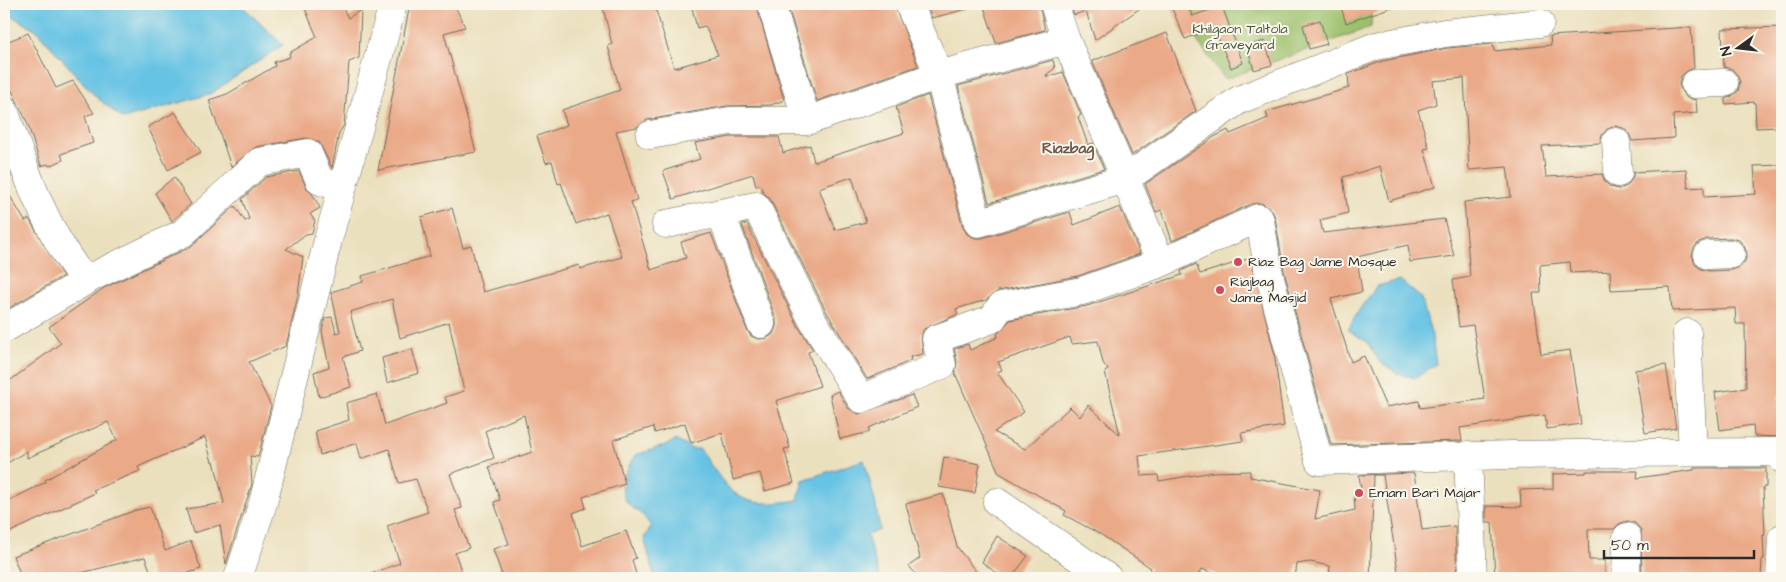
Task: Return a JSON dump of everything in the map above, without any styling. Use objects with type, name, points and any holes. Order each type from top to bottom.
[{"type":"street","points":[[238,578],[262,503],[342,188],[393,4]]},
{"type":"street","points":[[771,4],[807,121]]},
{"type":"street","points":[[909,4],[939,75],[978,223],[1125,179],[1239,100],[1376,46],[1445,33],[1540,23]]},
{"type":"street","points":[[1054,4],[1066,40],[1161,263]]},
{"type":"street","points":[[650,135],[730,121],[807,121],[939,75],[1066,40]]},
{"type":"street","points":[[1695,84],[1724,83]]},
{"type":"street","points":[[4,110],[31,188],[68,259],[80,274],[94,276]]},
{"type":"street","points":[[1616,142],[1618,173]]},
{"type":"street","points":[[4,330],[94,276],[183,233],[259,162],[308,153],[320,181],[342,188]]},
{"type":"street","points":[[666,224],[756,206],[812,319],[861,399],[942,365],[936,339],[992,318],[1001,306],[1082,291],[1161,263],[1258,218],[1260,220],[1259,277],[1319,461],[1693,452],[1779,452],[1782,459]]},
{"type":"street","points":[[721,213],[761,324]]},
{"type":"street","points":[[1687,333],[1693,452]]},
{"type":"street","points":[[1468,456],[1473,578]]},
{"type":"street","points":[[997,502],[1108,578]]},
{"type":"street","points":[[1626,578],[1627,537]]},
{"type":"street","points":[[1780,578],[1782,538]]},
{"type":"green space","name":"Khilgaon Taltola Graveyard","points":[[1170,4],[1372,4],[1371,27],[1225,79]]},
{"type":"water","points":[[4,4],[174,4],[192,10],[240,4],[283,45],[210,94],[123,119],[95,96],[35,29],[4,12]]},
{"type":"water","points":[[1400,280],[1421,298],[1432,336],[1436,364],[1416,378],[1398,374],[1379,361],[1367,342],[1348,330],[1359,310],[1377,286]]},
{"type":"water","points":[[675,440],[692,449],[700,449],[720,478],[738,496],[749,501],[762,503],[798,500],[803,480],[864,460],[875,501],[880,530],[867,535],[880,578],[655,578],[644,538],[651,527],[645,518],[626,501],[623,483],[635,455],[667,445]]},
{"type":"building","points":[[303,4],[341,4],[348,18],[361,10],[359,58],[349,62],[344,125],[339,133],[332,168],[319,142],[306,138],[256,147],[231,167],[209,100],[227,94],[275,66],[274,62],[290,57],[289,53],[317,37]]},
{"type":"building","points":[[410,4],[454,4],[465,27],[444,33],[476,152],[378,170]]},
{"type":"building","points":[[602,4],[654,4],[674,68],[718,55],[705,26],[697,28],[691,4],[756,4],[784,100],[771,105],[727,106],[647,120],[637,127],[616,131],[637,200],[631,202],[651,270],[686,258],[681,242],[711,233],[747,330],[751,336],[758,339],[767,338],[773,334],[776,319],[742,225],[747,224],[798,326],[813,350],[808,352],[820,386],[776,401],[790,448],[784,449],[794,483],[765,491],[760,473],[733,480],[722,433],[691,443],[685,423],[655,433],[653,427],[613,440],[625,484],[583,497],[586,508],[573,513],[582,546],[626,531],[636,558],[632,560],[637,578],[503,578],[493,549],[509,544],[494,502],[500,500],[489,467],[532,452],[524,415],[485,431],[494,458],[450,474],[462,508],[455,510],[469,548],[455,553],[464,578],[366,578],[365,576],[400,563],[387,526],[428,512],[416,479],[399,483],[389,449],[361,459],[357,443],[320,455],[315,431],[349,420],[346,403],[377,394],[385,425],[447,403],[445,397],[464,391],[449,322],[400,338],[392,299],[350,312],[360,351],[343,357],[351,387],[319,397],[314,372],[329,367],[322,331],[325,318],[332,317],[336,333],[340,332],[331,292],[363,282],[362,276],[430,256],[421,217],[452,208],[463,248],[471,245],[483,292],[579,265],[580,269],[622,257],[607,213],[576,224],[561,183],[558,184],[552,161],[546,163],[537,136],[567,125],[562,110],[620,90],[608,46],[612,44]]},
{"type":"building","points":[[787,4],[842,4],[843,10],[860,4],[894,4],[918,66],[817,101]]},
{"type":"building","points":[[926,4],[966,4],[967,9],[932,18]]},
{"type":"building","points":[[983,4],[1039,4],[1045,30],[996,43]]},
{"type":"building","points":[[1070,4],[1146,4],[1095,40],[1086,11],[1074,15]]},
{"type":"building","points":[[1170,4],[1188,4],[1192,16],[1222,6],[1243,63],[1231,68],[1214,28],[1185,39]]},
{"type":"building","points":[[1340,4],[1394,4],[1395,6],[1346,23]]},
{"type":"building","points":[[1320,20],[1327,44],[1309,49],[1303,25]]},
{"type":"building","points":[[1691,27],[1694,68],[1681,76],[1679,85],[1687,98],[1696,100],[1697,113],[1673,115],[1674,138],[1632,141],[1629,133],[1623,128],[1615,126],[1607,129],[1602,135],[1600,143],[1542,146],[1546,177],[1602,174],[1605,182],[1611,187],[1619,189],[1627,186],[1634,172],[1686,169],[1688,188],[1704,187],[1704,197],[1756,194],[1754,166],[1782,165],[1782,396],[1778,395],[1782,437],[1754,436],[1753,425],[1720,430],[1715,392],[1746,388],[1745,324],[1736,324],[1735,308],[1672,311],[1670,287],[1611,290],[1610,271],[1571,273],[1570,262],[1540,265],[1541,293],[1533,293],[1541,354],[1570,350],[1581,424],[1547,429],[1545,415],[1460,428],[1462,441],[1331,445],[1284,271],[1275,217],[1271,209],[1261,203],[1251,204],[1172,241],[1162,210],[1156,212],[1145,184],[1214,137],[1228,130],[1230,134],[1268,118],[1266,112],[1349,88],[1348,74],[1383,61],[1447,48],[1493,44],[1494,51],[1551,45],[1550,36]],"holes":[[[1464,78],[1469,170],[1507,167],[1511,197],[1464,202],[1470,277],[1453,280],[1459,327],[1473,325],[1485,399],[1420,408],[1419,401],[1386,407],[1364,356],[1351,362],[1331,299],[1362,292],[1357,257],[1408,245],[1410,262],[1454,256],[1444,219],[1323,233],[1320,220],[1348,213],[1343,177],[1380,166],[1389,201],[1435,187],[1424,149],[1429,148],[1418,110],[1436,104],[1433,81]],[[1731,238],[1739,240],[1747,253],[1745,261],[1740,267],[1732,270],[1709,271],[1701,269],[1695,264],[1692,255],[1694,248],[1699,242],[1707,239]]]},
{"type":"building","points":[[1782,27],[1782,127],[1756,128],[1755,102],[1725,104],[1725,99],[1738,91],[1740,82],[1732,69],[1724,67],[1722,29]]},
{"type":"building","points":[[28,33],[56,88],[73,81],[94,113],[85,116],[93,143],[61,154],[63,160],[49,166],[48,164],[41,166],[27,122],[4,74],[4,43]]},
{"type":"building","points":[[1167,33],[1196,111],[1132,155],[1092,61]]},
{"type":"building","points":[[1265,41],[1272,65],[1254,70],[1247,46]]},
{"type":"building","points":[[1053,60],[1055,68],[1046,75],[1047,77],[1063,72],[1081,115],[1078,117],[1088,145],[1093,143],[1104,169],[989,203],[958,86]]},
{"type":"building","points":[[928,95],[963,227],[967,234],[975,238],[982,238],[1070,212],[1074,225],[1120,207],[1140,254],[1078,276],[998,291],[986,300],[956,309],[958,314],[924,329],[921,335],[923,354],[910,357],[911,360],[867,379],[826,311],[770,199],[763,192],[761,185],[756,186],[753,174],[673,199],[663,171],[700,159],[695,143],[731,137],[779,137],[783,153],[810,145],[814,162],[904,133],[896,107]],"holes":[[[852,177],[866,222],[835,230],[819,188]]]},
{"type":"building","points":[[175,112],[201,152],[168,170],[148,127]]},
{"type":"building","points":[[4,156],[11,177],[4,180]]},
{"type":"building","points":[[299,171],[306,187],[320,208],[310,214],[315,221],[312,233],[306,234],[286,249],[303,257],[298,295],[286,346],[249,362],[271,406],[258,457],[250,456],[252,484],[226,564],[220,525],[193,533],[186,509],[224,503],[214,461],[212,462],[205,437],[138,467],[140,471],[93,490],[95,493],[4,535],[4,503],[46,482],[45,480],[117,440],[108,422],[27,458],[27,451],[4,465],[4,385],[61,343],[49,327],[104,288],[190,247],[235,206],[245,221],[249,219],[242,199],[266,177]]},
{"type":"building","points":[[174,177],[191,204],[172,221],[155,193]]},
{"type":"building","points":[[4,186],[25,221],[29,219],[63,276],[4,311]]},
{"type":"building","points":[[1251,258],[1274,352],[1284,426],[1241,433],[1243,441],[1139,456],[1141,476],[1158,475],[1159,481],[1213,472],[1250,471],[1250,477],[1320,490],[1315,519],[1355,510],[1354,494],[1361,489],[1359,475],[1414,473],[1422,530],[1455,526],[1457,578],[1399,578],[1383,475],[1374,475],[1370,578],[1329,578],[1330,566],[1310,562],[1297,564],[1295,578],[1226,578],[1202,569],[1196,578],[1145,578],[1151,568],[1100,534],[1064,515],[1066,511],[999,473],[955,373],[957,362],[954,349],[968,344],[970,350],[998,337],[997,334],[1010,320],[1087,306],[1182,275],[1181,271],[1196,264],[1200,274]],"holes":[[[1070,337],[1072,344],[1098,341],[1103,363],[1108,370],[1105,372],[1120,435],[1088,405],[1080,417],[1070,407],[1025,449],[994,432],[1024,412],[997,372],[1002,370],[998,362]]]},
{"type":"building","points":[[412,349],[419,373],[387,383],[382,358]]},
{"type":"building","points":[[1666,365],[1676,428],[1645,433],[1635,370]]},
{"type":"building","points":[[838,391],[848,408],[859,414],[912,395],[917,407],[869,428],[870,432],[840,439],[830,395]]},
{"type":"building","points":[[944,457],[980,464],[975,493],[939,487]]},
{"type":"building","points":[[1694,468],[1766,468],[1766,487],[1763,487],[1764,559],[1762,559],[1761,578],[1642,578],[1641,530],[1635,523],[1627,521],[1619,524],[1614,529],[1588,529],[1589,560],[1605,560],[1605,578],[1495,578],[1492,522],[1486,522],[1486,506],[1521,507],[1520,490],[1553,489],[1553,474],[1586,473],[1586,471],[1638,471],[1637,478],[1694,470]]},
{"type":"building","points":[[943,494],[957,547],[981,578],[919,578],[909,566],[920,558],[906,504]]},
{"type":"building","points":[[150,507],[165,551],[191,541],[201,569],[173,578],[153,578],[145,557],[73,575],[74,578],[22,578],[13,556],[136,510]]},
{"type":"building","points":[[997,536],[1028,556],[1011,578],[1003,578],[982,562]]},
{"type":"place","name":"Riaz Bag Jame Mosque","points":[[1238,262]]},
{"type":"place","name":"Riajbag Jame Masjid","points":[[1220,290]]},
{"type":"place","name":"Emam Bari Majar","points":[[1359,493]]},
{"type":"district","name":"Riazbag","points":[[1068,148]]}]
